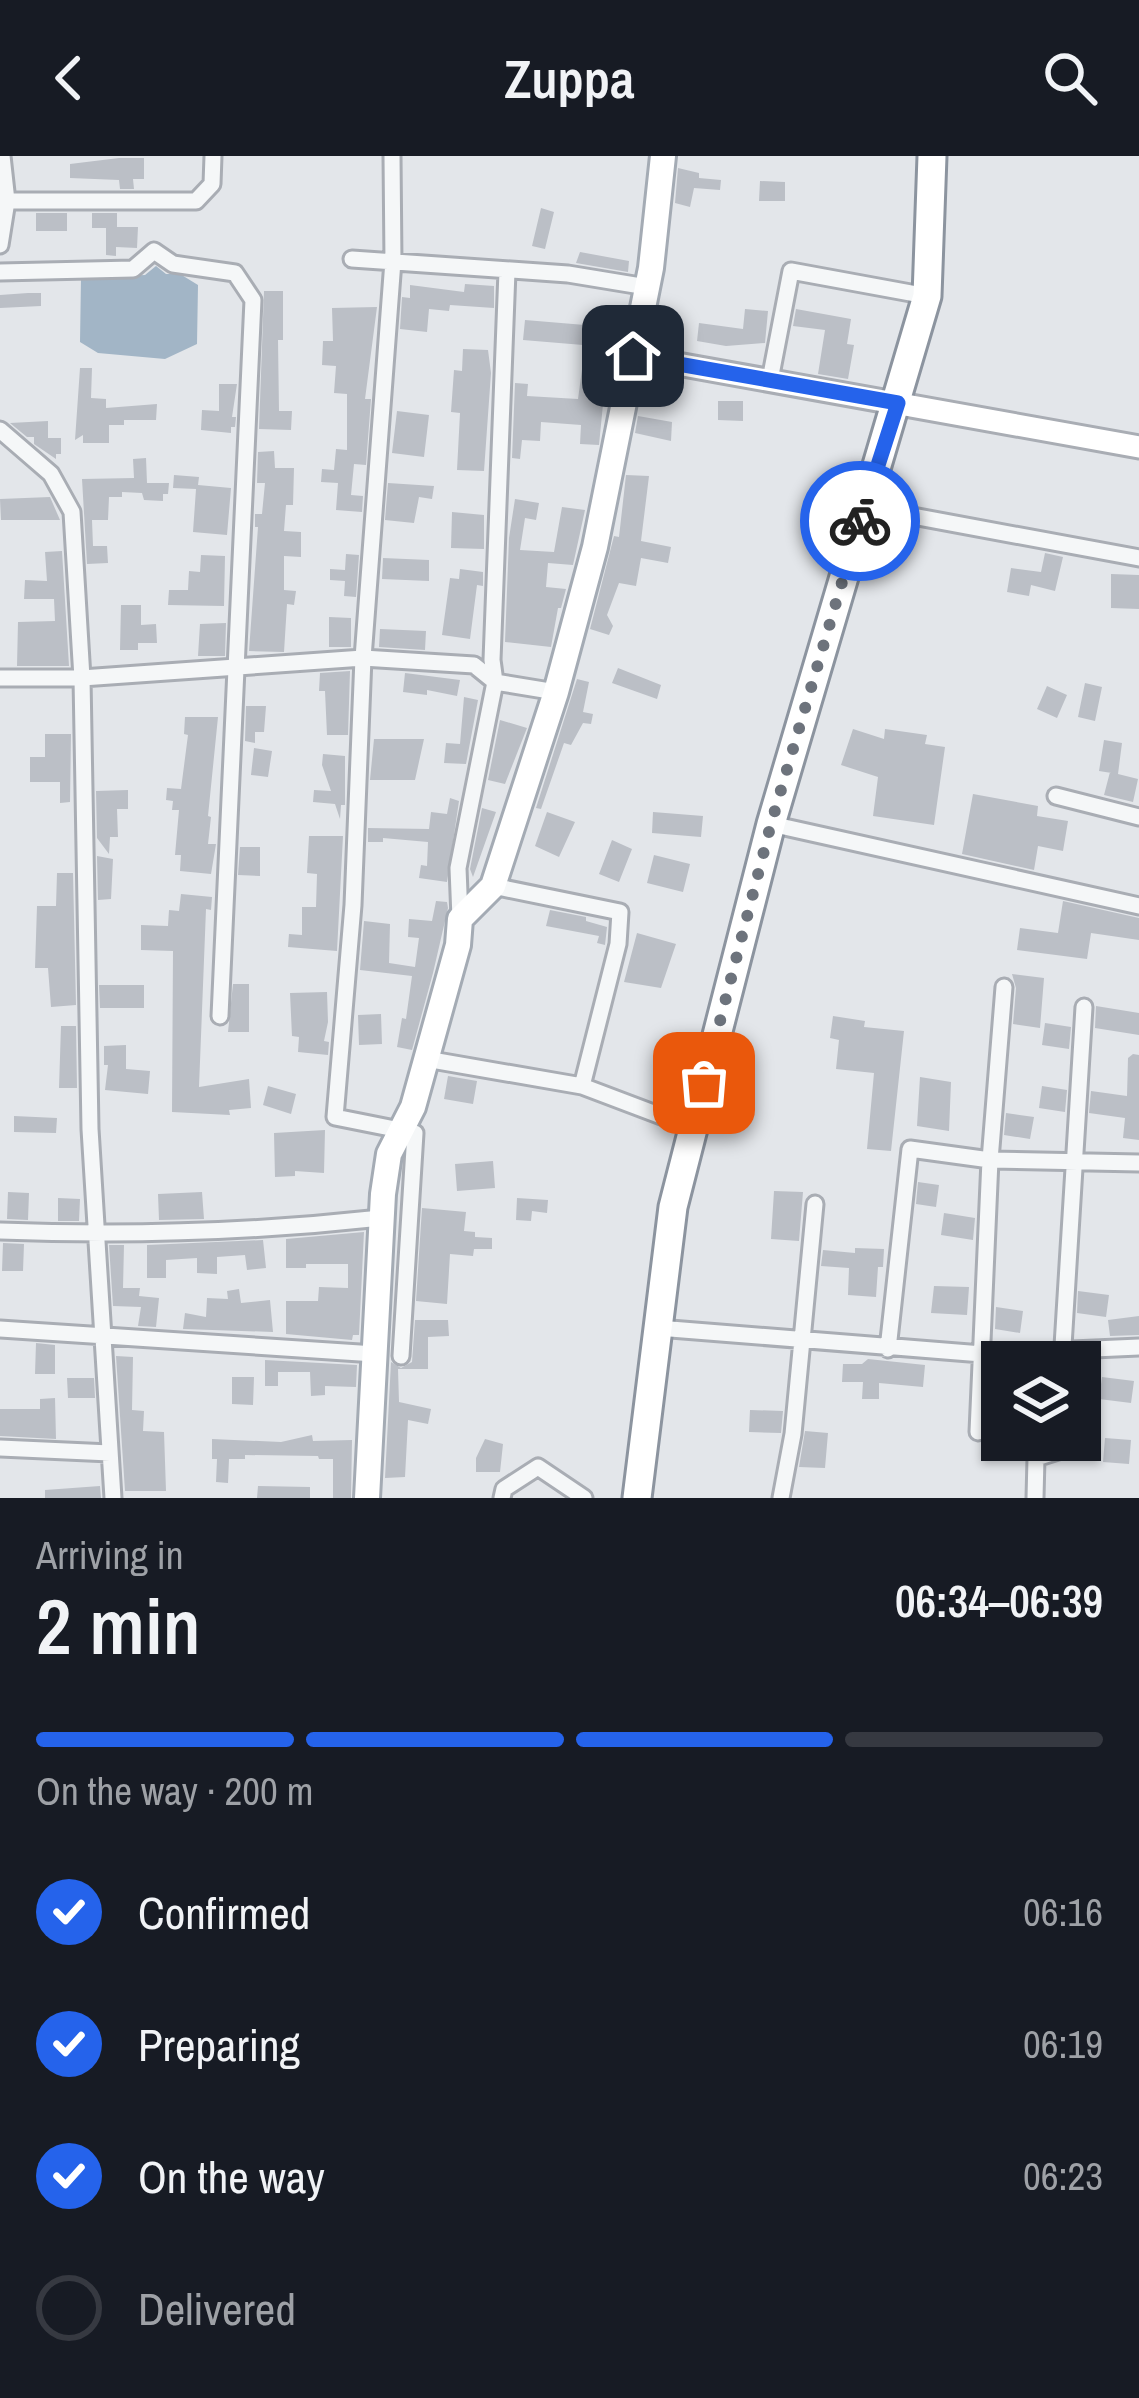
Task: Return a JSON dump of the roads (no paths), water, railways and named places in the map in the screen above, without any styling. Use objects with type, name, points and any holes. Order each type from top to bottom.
[{"type":"highway","points":[[637,1498],[674,1207],[771,824],[927,296],[932,156]]},
{"type":"main road","points":[[368,1498],[381,1218],[389,1154],[413,1107],[458,945],[460,919],[493,886],[556,692],[596,547],[647,287],[663,156]]},
{"type":"main road","points":[[633,356],[1139,447]]},
{"type":"street","points":[[0,244],[7,200],[2,156]]},
{"type":"street","points":[[7,200],[196,201],[212,184],[213,156]]},
{"type":"street","points":[[392,156],[392,261],[363,658],[353,905],[335,1117],[416,1133],[401,1355]]},
{"type":"street","points":[[0,272],[133,268],[154,251],[173,264],[235,273],[254,300],[233,666],[220,1016]]},
{"type":"street","points":[[352,259],[568,274],[647,287]]},
{"type":"street","points":[[460,919],[458,868],[495,682],[507,271]]},
{"type":"street","points":[[770,380],[791,271],[927,296]]},
{"type":"street","points":[[0,430],[50,474],[71,512],[82,678],[90,1129],[112,1498]]},
{"type":"street","points":[[864,507],[1139,558]]},
{"type":"street","points":[[0,678],[82,678],[363,658],[474,665],[495,682],[556,692]]},
{"type":"street","points":[[1056,796],[1139,818]]},
{"type":"street","points":[[771,824],[1139,906]]},
{"type":"street","points":[[493,886],[620,912],[618,944],[582,1086]]},
{"type":"street","points":[[983,1341],[1004,987]]},
{"type":"street","points":[[1064,1341],[1084,1007]]},
{"type":"street","points":[[426,1059],[582,1086],[693,1128]]},
{"type":"street","points":[[888,1349],[910,1149],[990,1160],[1139,1163]]},
{"type":"street","points":[[781,1498],[793,1434],[815,1204]]},
{"type":"street","points":[[0,1231],[264,1231],[381,1218]]},
{"type":"street","points":[[658,1328],[981,1354]]},
{"type":"street","points":[[0,1329],[375,1354]]},
{"type":"street","points":[[1101,1352],[1139,1347]]},
{"type":"street","points":[[978,1432],[981,1374]]},
{"type":"street","points":[[0,1448],[110,1453]]},
{"type":"street","points":[[1035,1498],[1036,1461]]},
{"type":"street","points":[[502,1498],[504,1489],[538,1468],[584,1498]]},
{"type":"water","points":[[156,266],[198,285],[197,344],[165,359],[98,353],[80,342],[81,278],[145,275]]}]
